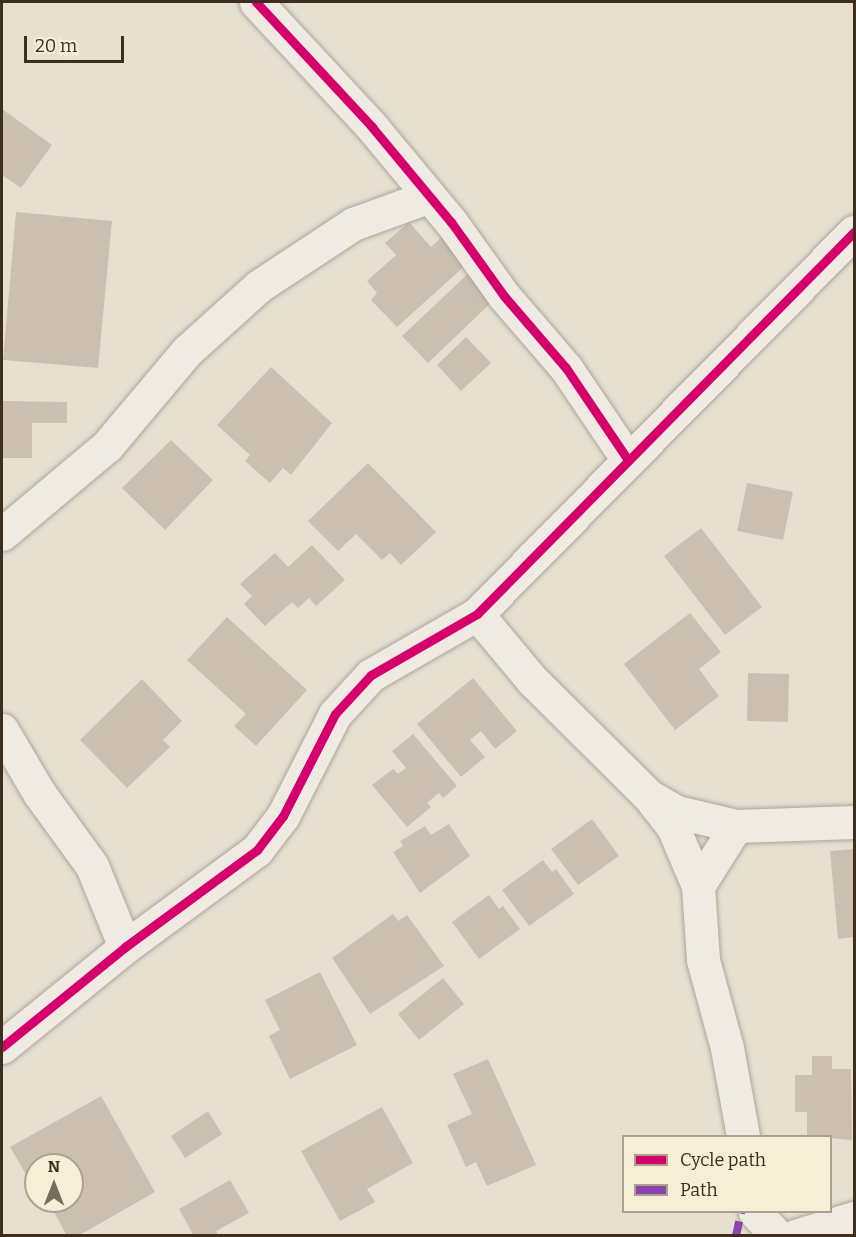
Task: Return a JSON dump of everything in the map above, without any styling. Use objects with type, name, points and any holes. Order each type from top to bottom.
[{"type":"street","points":[[256,2],[372,127],[566,368],[628,460]]},
{"type":"street","points":[[2,534],[107,446],[188,351],[259,286],[353,224],[427,197]]},
{"type":"street","points":[[2,1047],[125,947],[257,850],[283,816],[335,714],[371,675],[477,614],[855,232]]},
{"type":"street","points":[[477,614],[532,680],[649,796],[673,827],[698,886],[703,960],[727,1048],[743,1135]]},
{"type":"street","points":[[2,730],[39,793],[93,866],[125,947]]},
{"type":"street","points":[[649,796],[677,812],[736,826],[855,822]]},
{"type":"street","points":[[698,886],[736,826]]},
{"type":"street","points":[[756,1213],[777,1236]]},
{"type":"street","points":[[795,1236],[855,1218]]},
{"type":"building","points":[[2,109],[52,145],[21,188],[2,175]]},
{"type":"building","points":[[16,212],[112,221],[98,368],[3,360]]},
{"type":"building","points":[[409,222],[431,247],[443,236],[468,263],[397,327],[371,300],[377,293],[367,281],[396,255],[385,243]]},
{"type":"building","points":[[473,269],[498,296],[428,363],[402,336]]},
{"type":"building","points":[[466,337],[491,363],[461,391],[437,365]]},
{"type":"building","points":[[271,367],[332,423],[291,475],[283,468],[270,483],[245,461],[250,455],[217,425]]},
{"type":"building","points":[[2,401],[67,402],[67,423],[32,423],[32,458],[2,458]]},
{"type":"building","points":[[171,440],[213,480],[165,530],[122,488]]},
{"type":"building","points":[[368,463],[436,532],[401,565],[390,553],[382,560],[356,534],[338,551],[308,521]]},
{"type":"building","points":[[747,483],[793,492],[783,540],[737,531]]},
{"type":"building","points":[[701,528],[762,607],[725,635],[664,556]]},
{"type":"building","points":[[312,545],[345,580],[316,606],[309,598],[298,608],[292,602],[265,626],[244,604],[252,596],[240,584],[275,553],[288,567]]},
{"type":"building","points":[[690,613],[721,652],[699,669],[719,696],[675,730],[624,664]]},
{"type":"building","points":[[227,617],[307,690],[256,746],[234,726],[246,714],[187,660]]},
{"type":"building","points":[[748,673],[789,674],[788,722],[747,721]]},
{"type":"building","points":[[473,678],[517,731],[495,749],[481,731],[470,740],[485,757],[461,777],[417,724]]},
{"type":"building","points":[[142,679],[182,721],[163,740],[170,747],[127,788],[80,740]]},
{"type":"building","points":[[413,734],[457,786],[443,798],[439,793],[427,803],[431,807],[407,827],[372,785],[393,769],[398,774],[406,768],[392,751]]},
{"type":"building","points":[[592,819],[619,856],[578,885],[551,849]]},
{"type":"building","points":[[449,824],[470,856],[420,893],[393,852],[403,846],[400,841],[425,826],[431,835]]},
{"type":"building","points":[[854,849],[854,937],[838,939],[830,851]]},
{"type":"building","points":[[543,860],[552,872],[556,869],[574,894],[529,926],[502,890]]},
{"type":"building","points":[[489,895],[499,909],[503,906],[520,929],[479,959],[452,922]]},
{"type":"building","points":[[393,914],[398,921],[407,915],[444,966],[370,1014],[332,958]]},
{"type":"building","points":[[320,972],[357,1045],[290,1079],[269,1036],[280,1030],[265,1000]]},
{"type":"building","points":[[443,978],[464,1004],[419,1040],[398,1014]]},
{"type":"building","points":[[812,1056],[832,1056],[832,1069],[851,1069],[852,1140],[832,1138],[832,1135],[807,1135],[807,1112],[795,1112],[795,1075],[812,1075]]},
{"type":"building","points":[[488,1059],[536,1165],[487,1186],[476,1162],[466,1167],[447,1125],[472,1114],[453,1074]]},
{"type":"building","points":[[101,1096],[155,1192],[78,1236],[67,1236],[55,1213],[84,1213],[84,1153],[24,1153],[24,1171],[10,1147]]},
{"type":"building","points":[[382,1107],[413,1163],[367,1189],[375,1202],[340,1221],[301,1151]]},
{"type":"building","points":[[208,1111],[222,1134],[185,1158],[171,1136]]},
{"type":"building","points":[[230,1180],[249,1213],[216,1231],[219,1236],[194,1236],[179,1209]]},
{"type":"marked path","points":[[736,1236],[741,1213]]},
{"type":"cycle path","points":[[256,2],[372,127],[451,222],[504,296],[566,368],[628,460]]},
{"type":"cycle path","points":[[2,1047],[125,947],[257,850],[283,816],[335,714],[371,675],[477,614],[854,232]]}]
